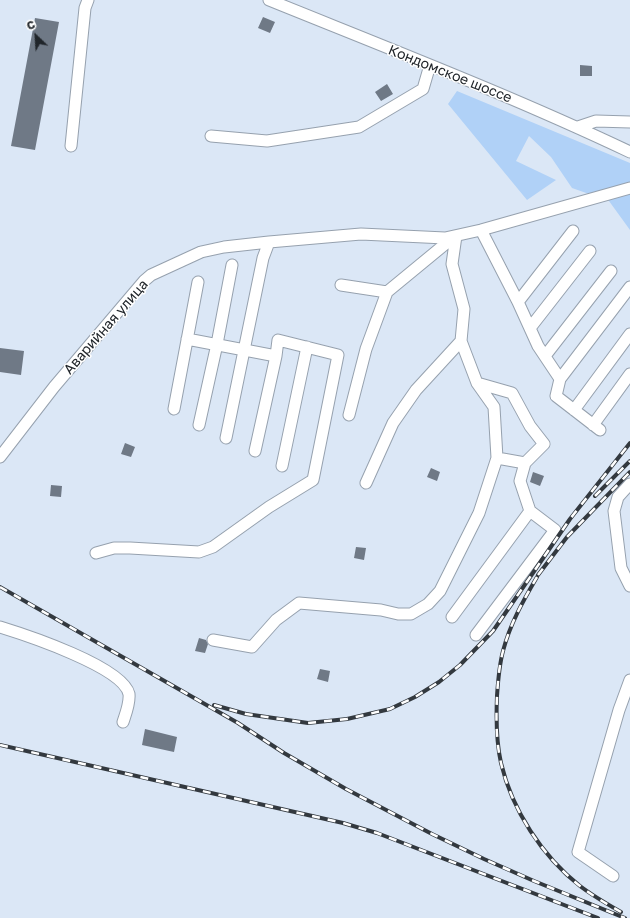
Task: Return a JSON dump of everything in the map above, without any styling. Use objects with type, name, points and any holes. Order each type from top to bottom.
[{"type":"street","points":[[71,146],[88,0]]},
{"type":"street","name":"Кондомское шоссе","points":[[269,0],[578,127],[630,152]]},
{"type":"street","points":[[211,136],[267,141],[358,127],[423,89],[430,65]]},
{"type":"street","points":[[578,127],[596,120],[630,122]]},
{"type":"street","points":[[349,415],[366,349],[387,292],[450,237],[481,230],[630,188]]},
{"type":"street","points":[[481,230],[518,302],[538,346],[560,379]]},
{"type":"street","points":[[518,302],[574,231]]},
{"type":"street","name":"Аварийная улица","points":[[0,457],[54,387],[134,292],[151,275],[201,252],[224,247],[361,234],[450,237]]},
{"type":"street","points":[[213,640],[252,647],[276,620],[299,603],[381,610],[398,614],[411,614],[428,604],[440,591],[479,513],[497,458],[494,407],[477,383],[461,341],[464,309],[452,264],[450,237]]},
{"type":"street","points":[[226,438],[263,258],[269,242]]},
{"type":"street","points":[[530,328],[590,251]]},
{"type":"street","points":[[199,425],[217,344],[232,265]]},
{"type":"street","points":[[545,356],[611,271]]},
{"type":"street","points":[[174,409],[198,282]]},
{"type":"street","points":[[342,285],[387,292]]},
{"type":"street","points":[[630,287],[560,379],[556,396],[596,428],[630,374]]},
{"type":"street","points":[[574,410],[630,334]]},
{"type":"street","points":[[187,339],[276,356]]},
{"type":"street","points":[[96,554],[114,548],[199,552],[213,547],[269,507],[313,480],[338,355],[278,340],[276,356],[255,451]]},
{"type":"street","points":[[366,483],[393,423],[416,390],[461,341]]},
{"type":"street","points":[[282,466],[307,347]]},
{"type":"street","points":[[476,635],[555,530],[530,511],[520,481],[525,463],[544,444],[530,426],[512,393],[477,383]]},
{"type":"street","points":[[497,458],[525,463]]},
{"type":"street","points":[[630,484],[618,497],[614,511],[621,568],[630,586]]},
{"type":"street","points":[[452,617],[530,511]]},
{"type":"street","points":[[0,627],[54,646],[114,676],[123,683],[129,695],[123,722]]},
{"type":"street","points":[[613,876],[578,852],[619,710],[630,680]]},
{"type":"shaded area","points":[[457,91],[630,163],[630,230],[609,201],[572,188],[551,157],[529,136],[516,161],[556,180],[527,200],[448,104]]},
{"type":"building","points":[[263,17],[275,22],[270,33],[258,28]]},
{"type":"building","points":[[35,18],[59,22],[35,150],[11,146]]},
{"type":"building","points":[[580,65],[592,66],[592,76],[580,76]]},
{"type":"building","points":[[387,84],[393,94],[381,101],[375,92]]},
{"type":"building","points":[[0,348],[24,351],[21,375],[0,372]]},
{"type":"building","points":[[125,443],[135,447],[131,457],[121,454]]},
{"type":"building","points":[[431,468],[440,472],[437,481],[427,477]]},
{"type":"building","points":[[533,472],[544,476],[540,486],[530,482]]},
{"type":"building","points":[[51,485],[62,486],[61,497],[50,496]]},
{"type":"building","points":[[356,547],[366,548],[364,560],[354,558]]},
{"type":"building","points":[[199,638],[206,640],[208,644],[205,653],[195,651]]},
{"type":"building","points":[[320,669],[330,671],[328,682],[317,679]]},
{"type":"building","points":[[145,729],[177,737],[174,752],[142,745]]},
{"type":"railway","points":[[214,705],[246,714],[308,723],[347,719],[390,709],[415,697],[439,682],[460,665],[493,631],[570,519],[630,443]]},
{"type":"railway","points":[[595,496],[630,461]]},
{"type":"railway","points":[[538,575],[567,537],[630,472]]},
{"type":"railway","points":[[537,577],[513,622],[503,651],[498,679],[497,696],[497,738],[501,763],[506,781],[521,815],[530,831],[553,861],[580,886],[595,897],[621,912]]},
{"type":"railway","points":[[0,587],[238,723],[284,753],[346,789],[432,834],[484,859],[625,918]]},
{"type":"railway","points":[[0,745],[343,823],[377,833],[598,918]]}]
